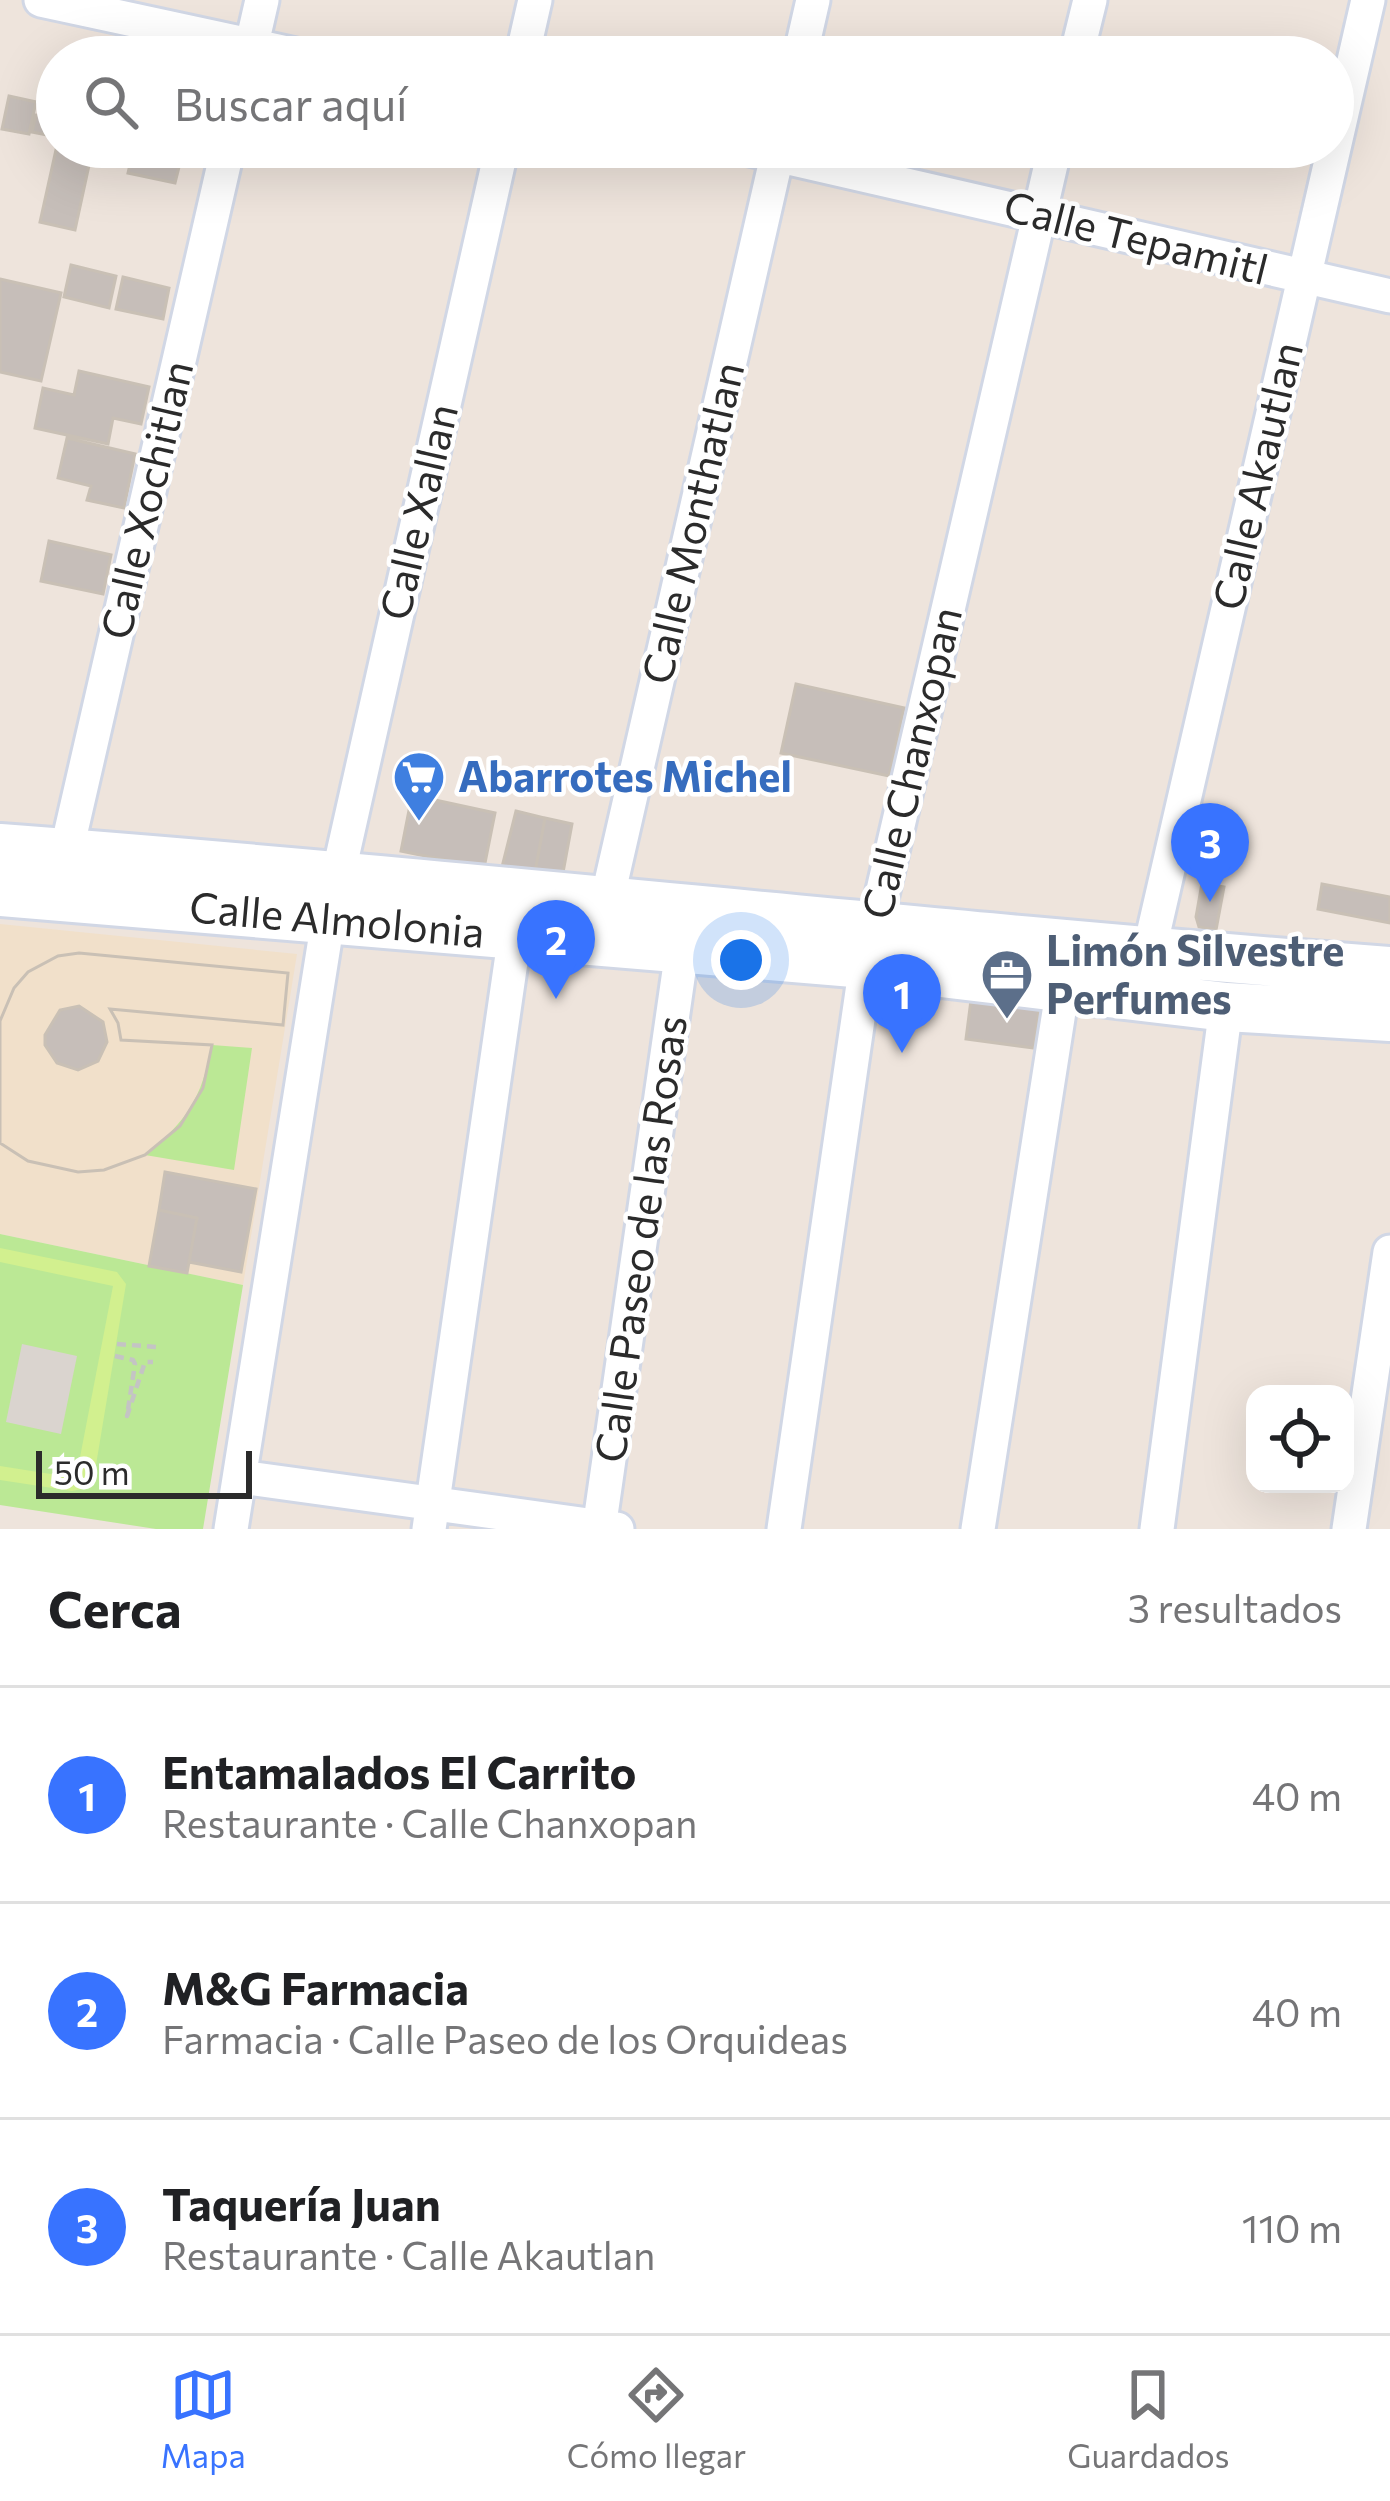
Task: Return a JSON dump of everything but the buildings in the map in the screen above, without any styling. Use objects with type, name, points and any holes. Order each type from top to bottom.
[{"type":"street","points":[[41,0],[189,36]]},
{"type":"street","points":[[254,36],[262,0]]},
{"type":"street","points":[[527,36],[535,0]]},
{"type":"street","points":[[805,36],[813,0]]},
{"type":"street","points":[[1081,36],[1090,0]]},
{"type":"street","name":"Calle Akautlan","points":[[1354,61],[1368,0]]},
{"type":"street","name":"Calle Xochitlan","points":[[66,853],[223,168]]},
{"type":"street","name":"Calle Xallan","points":[[231,1529],[333,898],[497,168]]},
{"type":"street","name":"Calle Monthatlan","points":[[607,900],[774,168]]},
{"type":"street","name":"Calle Tepamitl","points":[[848,168],[1390,296]]},
{"type":"street","name":"Calle Chanxopan","points":[[784,1529],[870,944],[1050,168]]},
{"type":"street","name":"Calle Akautlan","points":[[1149,952],[1329,168]]},
{"type":"street","name":"Calle Almolonia","points":[[0,848],[66,853],[515,934],[682,950],[870,944],[1149,952],[1390,970]]},
{"type":"street","name":"Calle Almolonia","points":[[0,892],[607,900],[870,944],[1063,986],[1226,1007],[1390,1017]]},
{"type":"street","points":[[431,1517],[515,934]]},
{"type":"street","name":"Calle Paseo de las Rosas","points":[[606,1528],[682,950]]},
{"type":"street","points":[[978,1529],[1063,986]]},
{"type":"street","points":[[1156,1529],[1226,1007]]},
{"type":"street","points":[[1349,1529],[1390,1252]]},
{"type":"street","points":[[1366,1529],[1390,1372]]},
{"type":"street","points":[[240,1478],[431,1517],[606,1528]]},
{"type":"path","points":[[117,1344],[157,1347]]},
{"type":"path","points":[[115,1356],[135,1364],[127,1416],[145,1362],[153,1362]]},
{"type":"shaded area","points":[[0,924],[297,954],[243,1285],[0,1234]]},
{"type":"shaded area","points":[[22,1344],[77,1356],[61,1434],[6,1422]]},
{"type":"green space","points":[[212,1045],[252,1048],[234,1170],[145,1155],[191,1107]]},
{"type":"green space","points":[[0,1234],[243,1285],[203,1529],[156,1529],[0,1505]]},
{"type":"green space","points":[[0,1248],[117,1272],[126,1284],[94,1477],[82,1489],[0,1480],[0,1466],[76,1478],[113,1286],[0,1262]]},
{"type":"place","name":"Abarrotes Michel","points":[[419,823]]},
{"type":"place","name":"Taquería Juan","points":[[1210,902]]},
{"type":"place","name":"M&G Farmacia","points":[[556,999]]},
{"type":"place","name":"Limón Silvestre Perfumes","points":[[1007,1021]]},
{"type":"place","name":"Entamalados El Carrito","points":[[902,1053]]}]
